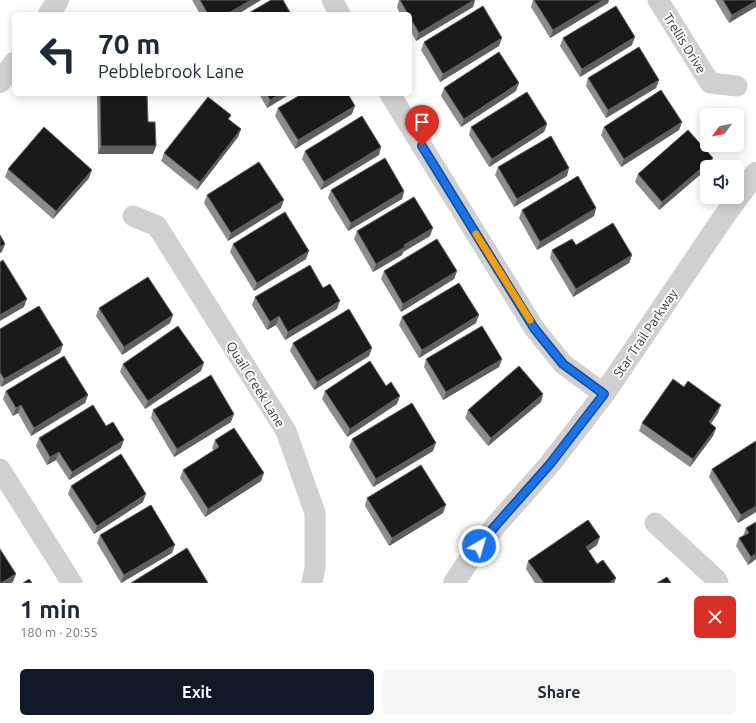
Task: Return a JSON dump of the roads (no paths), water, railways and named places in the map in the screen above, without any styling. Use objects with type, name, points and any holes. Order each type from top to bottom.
[{"type":"street","points":[[50,12],[58,0]]},
{"type":"street","points":[[332,0],[339,12]]},
{"type":"street","name":"Trellis Drive","points":[[658,0],[710,83],[737,86]]},
{"type":"street","points":[[0,82],[12,66]]},
{"type":"street","points":[[391,96],[534,328],[563,364],[604,394]]},
{"type":"street","name":"Star Trail Parkway","points":[[454,583],[471,557],[496,525],[550,464],[604,394],[725,214],[756,173]]},
{"type":"street","name":"Quail Creek Lane","points":[[133,216],[157,226],[286,431],[315,513],[315,568],[312,583]]},
{"type":"street","points":[[0,469],[72,583]]},
{"type":"street","points":[[655,523],[718,583]]}]
